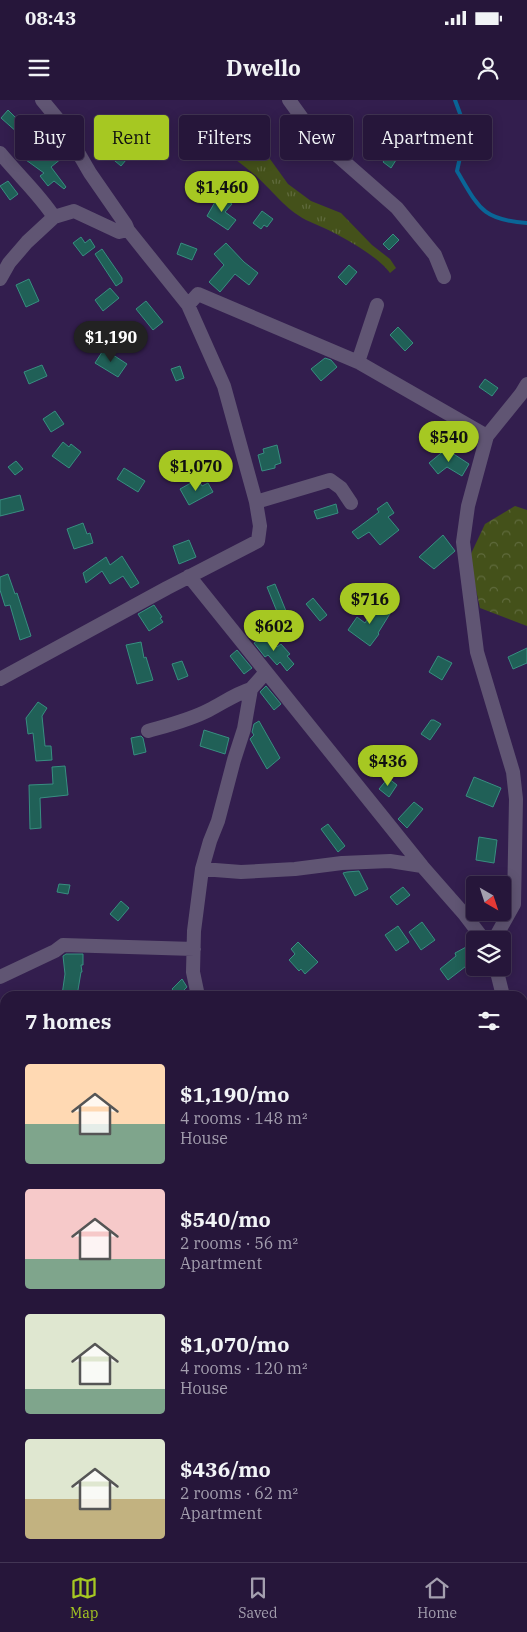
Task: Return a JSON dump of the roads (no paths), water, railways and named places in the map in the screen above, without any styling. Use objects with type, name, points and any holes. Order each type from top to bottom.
[{"type":"street","points":[[0,679],[189,576],[258,541],[260,526],[256,502],[224,386],[188,305],[128,230],[90,173],[61,123],[42,100]]},
{"type":"street","points":[[289,100],[315,136],[397,208],[435,255],[444,277]]},
{"type":"street","points":[[0,153],[18,175],[43,200],[54,217]]},
{"type":"street","points":[[0,279],[9,263],[27,242],[54,217],[74,211],[119,232],[128,230]]},
{"type":"street","points":[[188,305],[198,294],[358,362],[487,436]]},
{"type":"street","points":[[358,362],[377,305]]},
{"type":"street","points":[[499,931],[514,904],[516,799],[513,772],[477,652],[464,558],[464,542],[468,506],[487,436],[527,384]]},
{"type":"street","points":[[256,502],[330,480],[341,488],[351,503]]},
{"type":"street","points":[[189,576],[422,866],[477,931]]},
{"type":"street","points":[[148,731],[188,719],[209,710],[238,693],[251,689],[266,672]]},
{"type":"street","points":[[197,991],[194,972],[194,931],[202,869],[244,730],[251,689]]},
{"type":"street","points":[[202,869],[241,872],[295,870],[342,863],[390,861],[422,866]]},
{"type":"street","points":[[0,977],[55,951],[63,945],[194,949]]},
{"type":"street","points":[[498,976],[502,991]]},
{"type":"waterway","points":[[455,100],[462,119],[464,139],[457,171],[483,210],[500,219],[527,223]]}]
